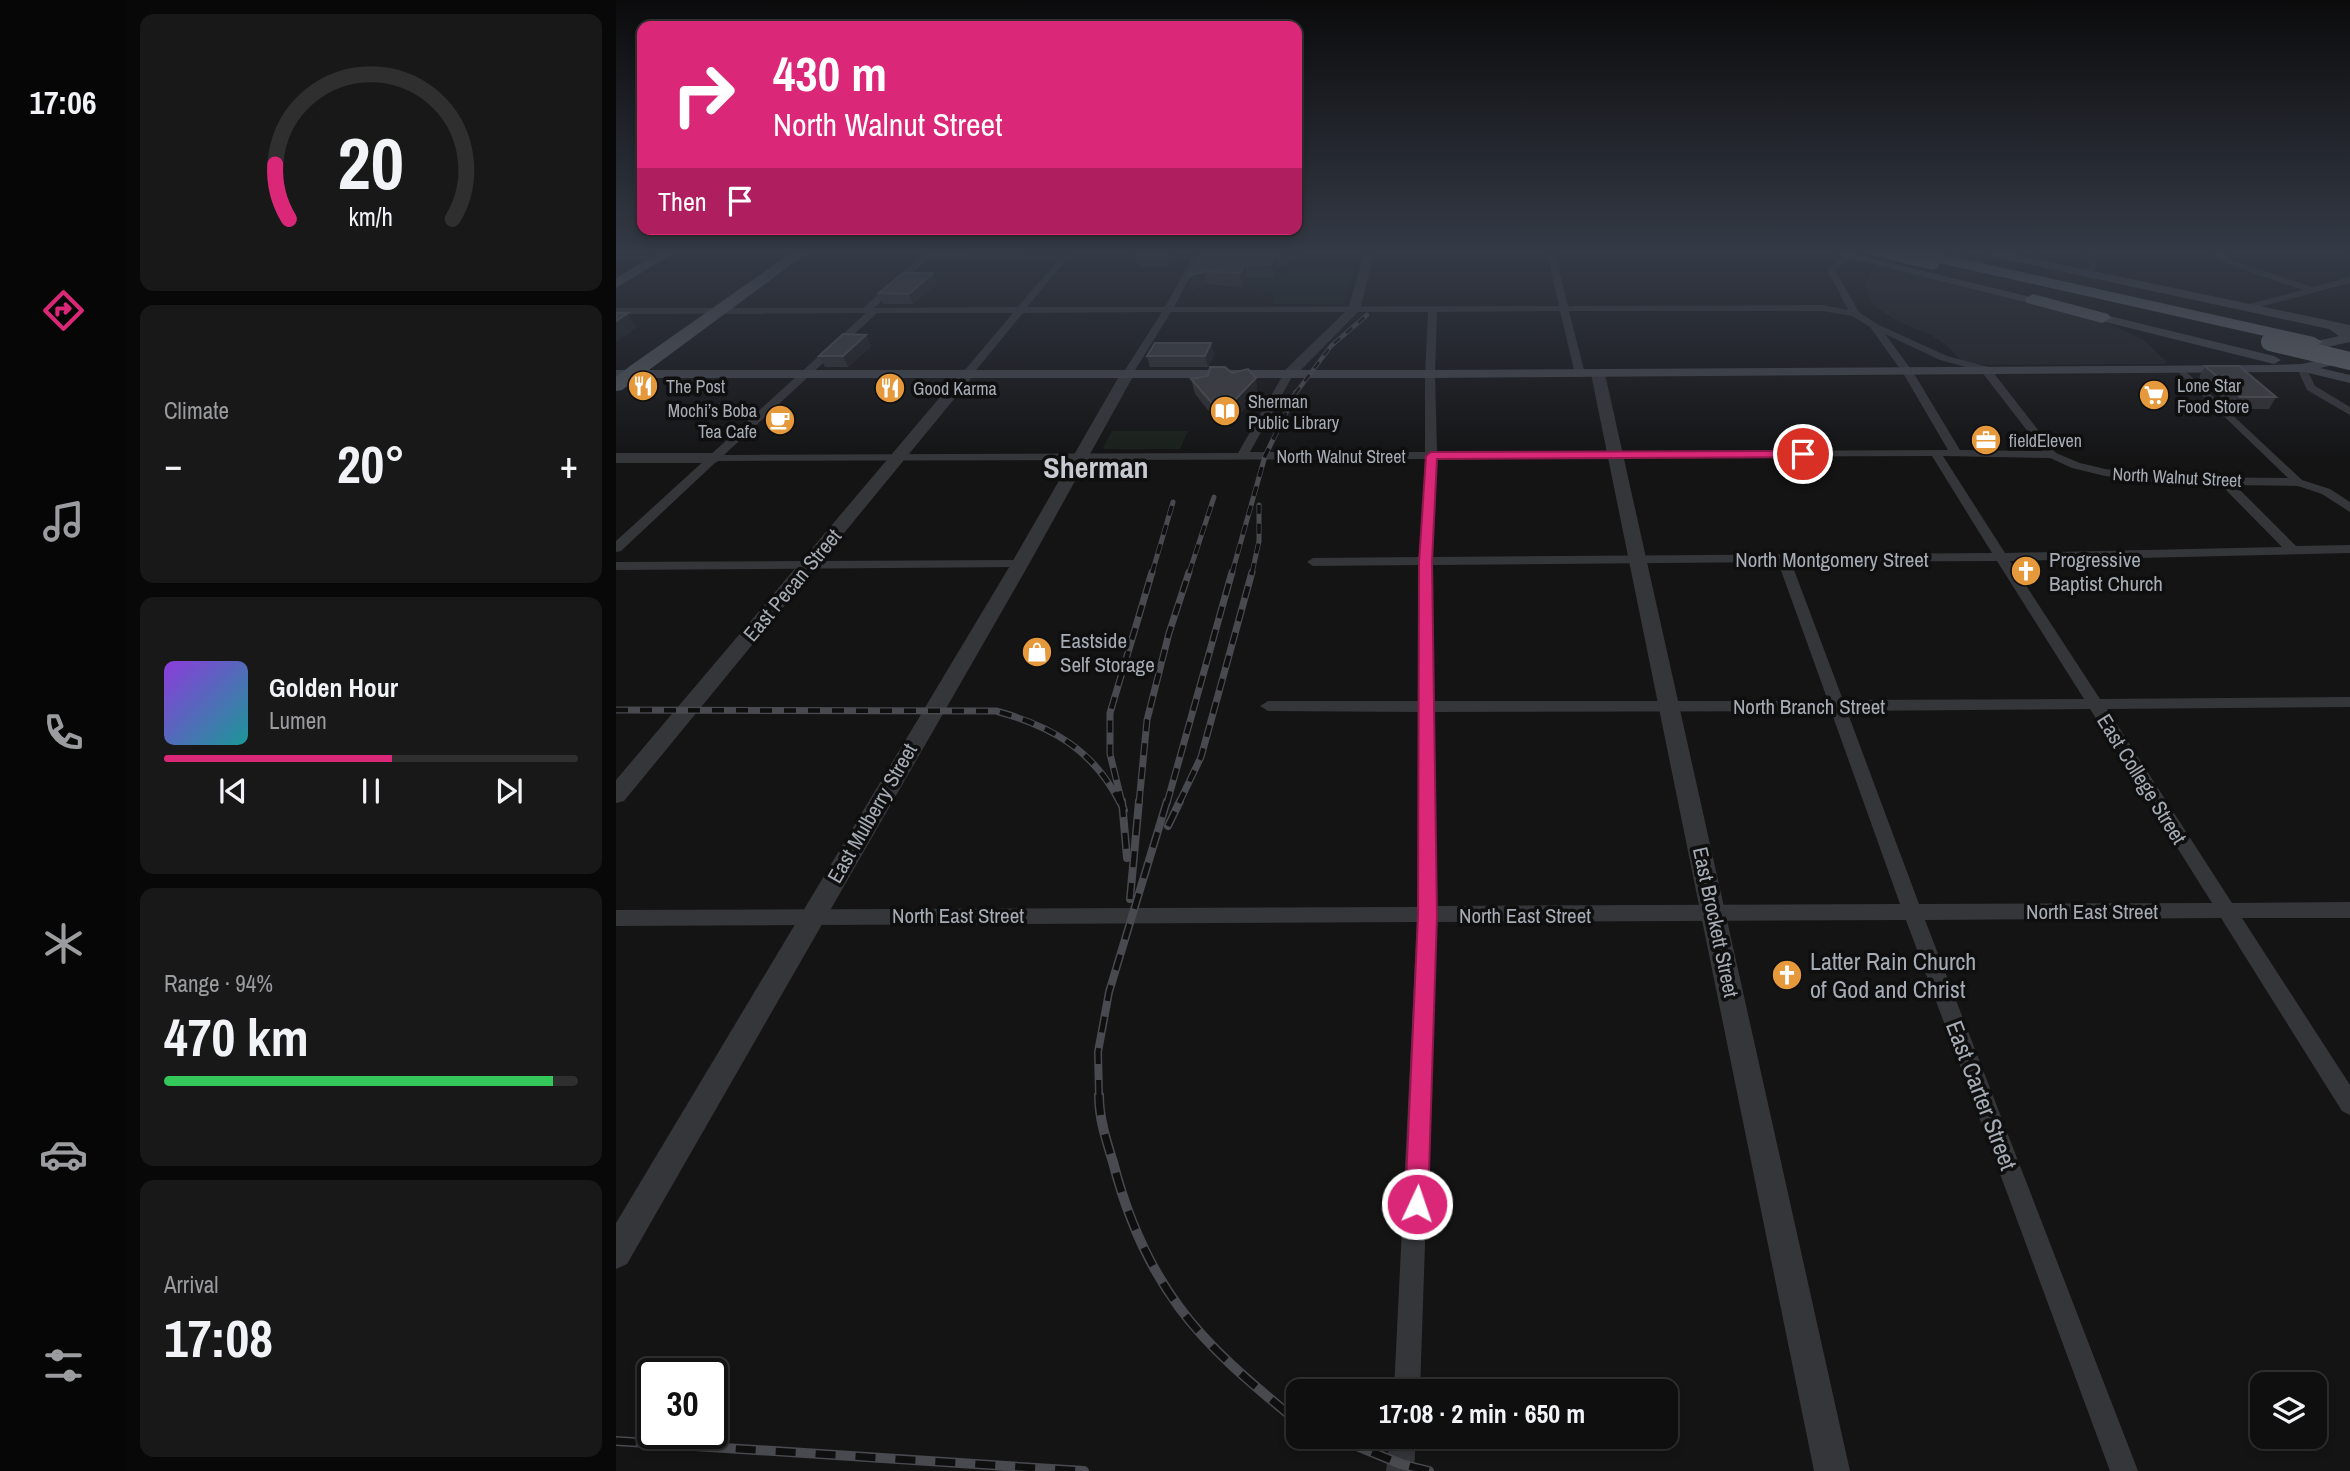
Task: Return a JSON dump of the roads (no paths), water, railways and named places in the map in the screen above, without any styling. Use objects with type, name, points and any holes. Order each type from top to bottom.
[{"type":"highway","points":[[2181,322],[2350,359]]},
{"type":"highway","points":[[2227,322],[2350,345]]},
{"type":"highway","points":[[2315,340],[2350,351]]},
{"type":"main road","points":[[616,386],[623,374],[703,322]]},
{"type":"main road","points":[[2110,322],[2138,335],[2180,369]]},
{"type":"main road","points":[[2117,322],[2350,379]]},
{"type":"main road","points":[[2316,322],[2350,329]]},
{"type":"main road","points":[[2246,354],[2282,353],[2346,339],[2346,335],[2331,325]]},
{"type":"main road","points":[[623,374],[1908,372],[2302,368],[2350,359]]},
{"type":"street","points":[[616,548],[858,322]]},
{"type":"street","points":[[968,373],[1011,322]]},
{"type":"street","points":[[1128,373],[1161,322]]},
{"type":"street","points":[[1242,456],[1288,374],[1342,322]]},
{"type":"street","points":[[1408,1379],[1427,915],[1426,562],[1431,456],[1432,322]]},
{"type":"street","points":[[1568,322],[1589,374]]},
{"type":"street","points":[[1868,322],[1956,364],[2012,371]]},
{"type":"street","points":[[1873,325],[1908,372],[1956,453]]},
{"type":"street","points":[[2302,368],[2311,388],[2350,412]]},
{"type":"street","points":[[2180,369],[2298,482],[2319,487],[2350,508]]},
{"type":"street","points":[[1986,371],[2052,455]]},
{"type":"street","name":"East Pecan Street","points":[[616,795],[968,373]]},
{"type":"street","name":"East Mulberry Street","points":[[616,1253],[1020,564],[1128,373]]},
{"type":"street","name":"East Brockett Street","points":[[1589,374],[1617,456],[1832,1471]]},
{"type":"street","name":"East College Street","points":[[1936,453],[2350,1104]]},
{"type":"street","name":"North Walnut Street","points":[[715,458],[1956,453],[2052,455],[2065,463],[2115,475],[2298,482]]},
{"type":"street","points":[[616,458],[715,458]]},
{"type":"street","points":[[2223,480],[2291,549]]},
{"type":"street","name":"North Montgomery Street","points":[[1313,562],[1784,560],[2350,549]]},
{"type":"street","name":"East Carter Street","points":[[1784,560],[1912,911],[2124,1471]]},
{"type":"street","points":[[616,566],[1020,564]]},
{"type":"street","name":"North Branch Street","points":[[1268,706],[1669,707],[2350,702]]},
{"type":"street","name":"North East Street","points":[[616,918],[2350,910]]},
{"type":"street","points":[[1400,1471],[1402,1449]]},
{"type":"railway","points":[[1295,394],[1331,346],[1359,322]]},
{"type":"railway","points":[[1232,573],[1265,456],[1295,394]]},
{"type":"railway","points":[[1189,573],[1214,497]]},
{"type":"railway","points":[[1152,573],[1173,502]]},
{"type":"railway","points":[[1252,573],[1259,541],[1259,505]]},
{"type":"railway","points":[[1122,803],[1110,754],[1110,713],[1152,572]]},
{"type":"railway","points":[[1139,803],[1147,720],[1169,633],[1189,572]]},
{"type":"railway","points":[[1167,803],[1232,572]]},
{"type":"railway","points":[[1179,803],[1201,757],[1252,572]]},
{"type":"railway","points":[[616,710],[996,711],[1035,724],[1069,743],[1097,768],[1120,803]]},
{"type":"railway","points":[[1120,801],[1122,807]]},
{"type":"railway","points":[[1122,801],[1122,807]]},
{"type":"railway","points":[[1130,899],[1139,801]]},
{"type":"railway","points":[[1099,1096],[1098,1052],[1109,992],[1167,801]]},
{"type":"railway","points":[[1168,826],[1180,801]]},
{"type":"railway","points":[[1122,807],[1127,858]]},
{"type":"railway","points":[[1099,1095],[1103,1129],[1124,1200],[1157,1274],[1179,1307],[1206,1339],[1286,1412]]},
{"type":"railway","points":[[616,1441],[1084,1471]]},
{"type":"railway","points":[[1364,1449],[1401,1464],[1429,1471]]},
{"type":"place","name":"The Post","points":[[643,386]]},
{"type":"place","name":"Good Karma","points":[[890,388]]},
{"type":"place","name":"Lone Star Food Store","points":[[2154,395]]},
{"type":"place","name":"Sherman Public Library","points":[[1225,411]]},
{"type":"place","name":"Mochi’s Boba Tea Cafe","points":[[780,420]]},
{"type":"place","name":"fieldEleven","points":[[1986,440]]},
{"type":"place","name":"Progressive Baptist Church","points":[[2026,571]]},
{"type":"place","name":"Eastside Self Storage","points":[[1037,652]]},
{"type":"place","name":"Latter Rain Church of God and Christ","points":[[1787,975]]},
{"type":"district","name":"Sherman","points":[[1096,467]]}]
